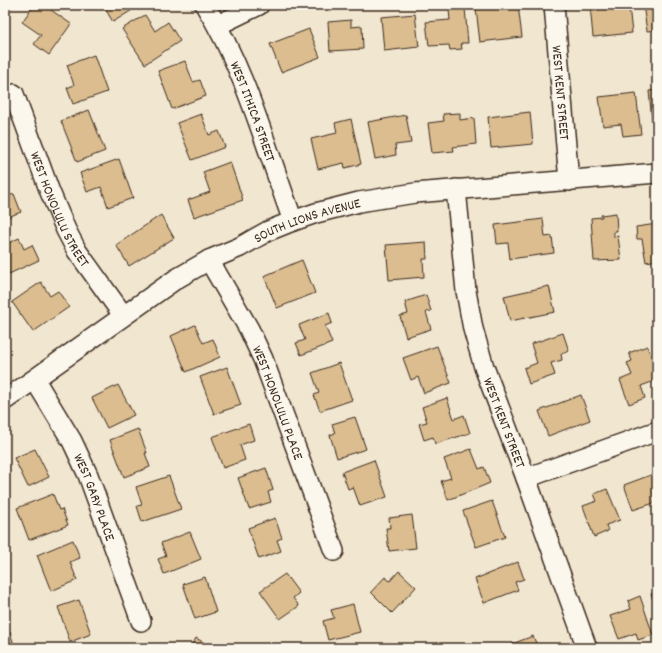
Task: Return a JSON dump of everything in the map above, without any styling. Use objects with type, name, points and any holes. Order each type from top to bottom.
[{"type":"street","name":"WEST ITHICA STREET","points":[[205,5],[218,25],[234,60],[293,221]]},
{"type":"street","points":[[218,25],[260,5]]},
{"type":"street","name":"WEST KENT STREET","points":[[554,5],[570,181]]},
{"type":"street","name":"WEST HONOLULU STREET","points":[[14,94],[50,192],[66,230],[77,251],[123,315]]},
{"type":"street","name":"SOUTH LIONS AVENUE","points":[[5,400],[35,380],[123,315],[176,279],[209,260],[240,247],[268,231],[293,221],[316,213],[359,202],[414,193],[657,173]]},
{"type":"street","name":"WEST KENT STREET","points":[[456,189],[466,291],[473,329],[484,367],[526,478],[587,648]]},
{"type":"street","name":"WEST HONOLULU PLACE","points":[[209,260],[249,329],[263,359],[334,551]]},
{"type":"street","name":"WEST GARY PLACE","points":[[35,380],[72,441],[88,475],[141,621]]},
{"type":"street","points":[[526,478],[657,431]]},
{"type":"building","points":[[34,5],[44,5],[71,24],[49,55],[34,44],[41,35],[22,22]]},
{"type":"building","points":[[103,5],[140,5],[113,22]]},
{"type":"building","points":[[518,5],[522,37],[480,42],[476,9]]},
{"type":"building","points":[[590,5],[612,5],[612,8],[629,6],[632,33],[593,37]]},
{"type":"building","points":[[643,5],[657,5],[657,30],[647,31]]},
{"type":"building","points":[[465,8],[468,43],[461,43],[462,49],[450,50],[449,45],[429,46],[426,22],[450,20],[449,10]]},
{"type":"building","points":[[415,14],[419,47],[384,51],[381,17]]},
{"type":"building","points":[[145,15],[155,31],[168,22],[180,41],[145,64],[122,29]]},
{"type":"building","points":[[351,20],[351,27],[362,26],[363,49],[330,51],[328,22]]},
{"type":"building","points":[[309,29],[320,57],[281,72],[270,44]]},
{"type":"building","points":[[94,55],[107,92],[73,104],[67,88],[74,85],[67,65]]},
{"type":"building","points":[[185,61],[193,82],[200,80],[206,96],[172,109],[158,71]]},
{"type":"building","points":[[657,90],[657,120],[652,121],[649,91]]},
{"type":"building","points":[[636,93],[641,134],[623,136],[621,124],[603,126],[599,97]]},
{"type":"building","points":[[89,110],[105,151],[77,162],[61,121]]},
{"type":"building","points":[[530,112],[533,144],[491,148],[488,117]]},
{"type":"building","points":[[460,113],[460,120],[474,118],[476,144],[453,147],[454,151],[432,153],[428,123],[444,121],[443,114]]},
{"type":"building","points":[[201,114],[209,135],[219,131],[225,147],[192,160],[177,123]]},
{"type":"building","points":[[406,115],[411,143],[395,145],[396,155],[375,159],[368,122]]},
{"type":"building","points":[[351,119],[361,164],[345,168],[344,163],[318,169],[311,139],[337,133],[335,123]]},
{"type":"building","points":[[119,159],[133,198],[108,207],[101,187],[87,192],[80,173]]},
{"type":"building","points":[[230,162],[243,200],[194,217],[188,200],[210,192],[203,172]]},
{"type":"building","points":[[14,194],[21,212],[5,218],[5,197]]},
{"type":"building","points":[[616,213],[617,231],[614,231],[614,237],[618,236],[621,260],[594,261],[591,218]]},
{"type":"building","points":[[161,215],[174,238],[129,266],[116,245]]},
{"type":"building","points":[[543,219],[545,237],[552,236],[554,253],[510,259],[508,243],[497,244],[495,225]]},
{"type":"building","points":[[657,224],[657,260],[646,262],[642,239],[637,239],[636,227]]},
{"type":"building","points":[[19,238],[24,249],[32,245],[39,260],[9,274],[5,266],[5,245]]},
{"type":"building","points":[[426,242],[427,259],[423,259],[424,277],[389,280],[386,245]]},
{"type":"building","points":[[302,260],[315,293],[277,308],[264,276]]},
{"type":"building","points":[[41,282],[50,296],[58,291],[69,307],[33,332],[12,302]]},
{"type":"building","points":[[549,286],[555,312],[510,321],[504,296]]},
{"type":"building","points":[[426,295],[431,311],[426,312],[431,329],[406,337],[400,316],[408,314],[405,302]]},
{"type":"building","points":[[329,313],[332,323],[325,326],[332,343],[301,355],[296,343],[305,340],[299,325]]},
{"type":"building","points":[[195,325],[203,343],[213,339],[220,357],[186,372],[171,336]]},
{"type":"building","points":[[563,333],[569,351],[561,354],[562,360],[551,363],[555,375],[529,384],[524,368],[537,363],[531,344]]},
{"type":"building","points":[[437,346],[451,383],[424,393],[418,377],[411,380],[403,358]]},
{"type":"building","points":[[647,346],[657,372],[657,380],[641,386],[645,398],[629,404],[620,380],[632,375],[627,363],[632,361],[629,353]]},
{"type":"building","points":[[339,363],[352,400],[320,411],[314,395],[319,393],[312,373]]},
{"type":"building","points":[[227,367],[241,405],[214,414],[200,377]]},
{"type":"building","points":[[118,385],[134,415],[107,428],[92,398]]},
{"type":"building","points":[[581,395],[590,420],[548,436],[539,411]]},
{"type":"building","points":[[447,398],[454,419],[464,415],[470,433],[435,444],[433,437],[424,440],[419,424],[427,422],[422,407]]},
{"type":"building","points":[[355,417],[366,449],[337,458],[330,435],[335,433],[332,424]]},
{"type":"building","points":[[249,424],[254,440],[240,445],[245,460],[223,468],[212,437]]},
{"type":"building","points":[[138,429],[147,453],[145,453],[150,467],[124,477],[110,440]]},
{"type":"building","points":[[35,449],[49,477],[28,487],[14,458]]},
{"type":"building","points":[[471,449],[479,469],[484,467],[490,483],[448,500],[441,481],[451,478],[444,459]]},
{"type":"building","points":[[374,460],[387,497],[360,506],[353,487],[348,489],[342,472]]},
{"type":"building","points":[[266,468],[273,490],[268,492],[271,502],[249,509],[238,478]]},
{"type":"building","points":[[656,473],[657,502],[633,510],[624,485]]},
{"type":"building","points":[[169,476],[181,509],[142,522],[137,506],[142,505],[136,487]]},
{"type":"building","points":[[607,489],[620,520],[606,525],[608,531],[594,537],[583,506],[597,501],[594,494]]},
{"type":"building","points":[[53,494],[59,510],[62,509],[68,525],[29,540],[17,508]]},
{"type":"building","points":[[492,501],[505,537],[476,547],[463,511]]},
{"type":"building","points":[[412,515],[416,548],[389,551],[386,528],[390,528],[389,518]]},
{"type":"building","points":[[275,518],[282,538],[277,540],[281,551],[259,559],[248,528]]},
{"type":"building","points":[[190,532],[201,559],[164,574],[158,559],[166,556],[161,543]]},
{"type":"building","points":[[73,540],[80,558],[70,562],[77,580],[51,591],[37,555]]},
{"type":"building","points":[[518,562],[524,579],[515,582],[518,590],[484,603],[475,579]]},
{"type":"building","points":[[399,571],[416,587],[392,613],[371,592],[385,577],[390,581]]},
{"type":"building","points":[[285,574],[299,593],[293,598],[299,606],[280,619],[260,591]]},
{"type":"building","points":[[205,577],[216,612],[195,619],[183,584]]},
{"type":"building","points":[[657,592],[657,610],[651,594]]},
{"type":"building","points":[[640,596],[653,635],[638,640],[636,633],[619,639],[610,616],[631,609],[628,601]]},
{"type":"building","points":[[79,600],[91,634],[70,642],[58,607]]},
{"type":"building","points":[[353,604],[360,632],[328,640],[323,621],[334,618],[331,610]]},
{"type":"building","points":[[10,632],[15,648],[5,648],[5,634]]},
{"type":"building","points":[[533,636],[538,648],[513,648],[512,644]]},
{"type":"building","points":[[196,638],[213,648],[190,648]]}]
